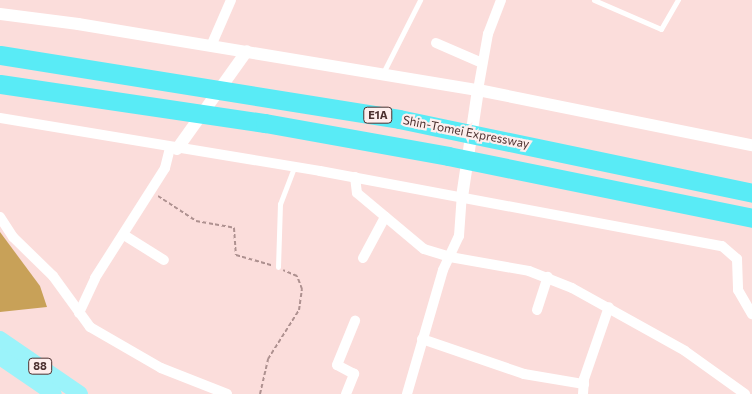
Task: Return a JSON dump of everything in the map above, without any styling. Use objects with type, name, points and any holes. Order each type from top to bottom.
[{"type":"highway","name":"Shin-Tomei Expressway","points":[[0,55],[399,119],[752,193]]},
{"type":"highway","name":"E1A","points":[[0,84],[265,124],[438,154],[752,218]]},
{"type":"main road","name":"88","points":[[0,339],[80,394]]},
{"type":"main road","name":"88","points":[[0,357],[54,394]]},
{"type":"street","points":[[211,46],[231,0]]},
{"type":"street","points":[[407,394],[422,339],[459,236],[462,193],[482,64],[488,34],[501,0]]},
{"type":"street","points":[[0,14],[247,51],[382,74],[478,94],[752,145]]},
{"type":"street","points":[[436,43],[482,64]]},
{"type":"street","points":[[80,313],[95,278],[152,192],[174,149],[189,132],[247,51]]},
{"type":"street","points":[[0,118],[174,149],[462,193],[722,246],[737,259],[738,290],[752,314]]},
{"type":"street","points":[[355,177],[357,193],[424,249],[450,257],[529,271],[548,277],[609,307],[685,351],[745,394]]},
{"type":"street","points":[[0,216],[13,238],[53,276],[90,328],[161,368],[227,394]]},
{"type":"street","points":[[363,258],[385,217]]},
{"type":"street","points":[[124,235],[164,260]]},
{"type":"street","points":[[537,310],[548,277]]},
{"type":"street","points":[[422,339],[524,374],[584,389],[609,307]]},
{"type":"street","points":[[346,394],[354,374],[336,366],[356,321]]},
{"type":"lane","points":[[382,74],[420,0]]},
{"type":"lane","points":[[594,0],[661,29],[678,0]]},
{"type":"lane","points":[[278,267],[280,204],[294,167]]},
{"type":"path","points":[[152,192],[196,221],[234,228],[236,255],[278,267],[296,276],[302,289],[299,310],[268,359],[260,394]]},
{"type":"shaded area","points":[[0,232],[40,286],[47,307],[0,312]]}]
